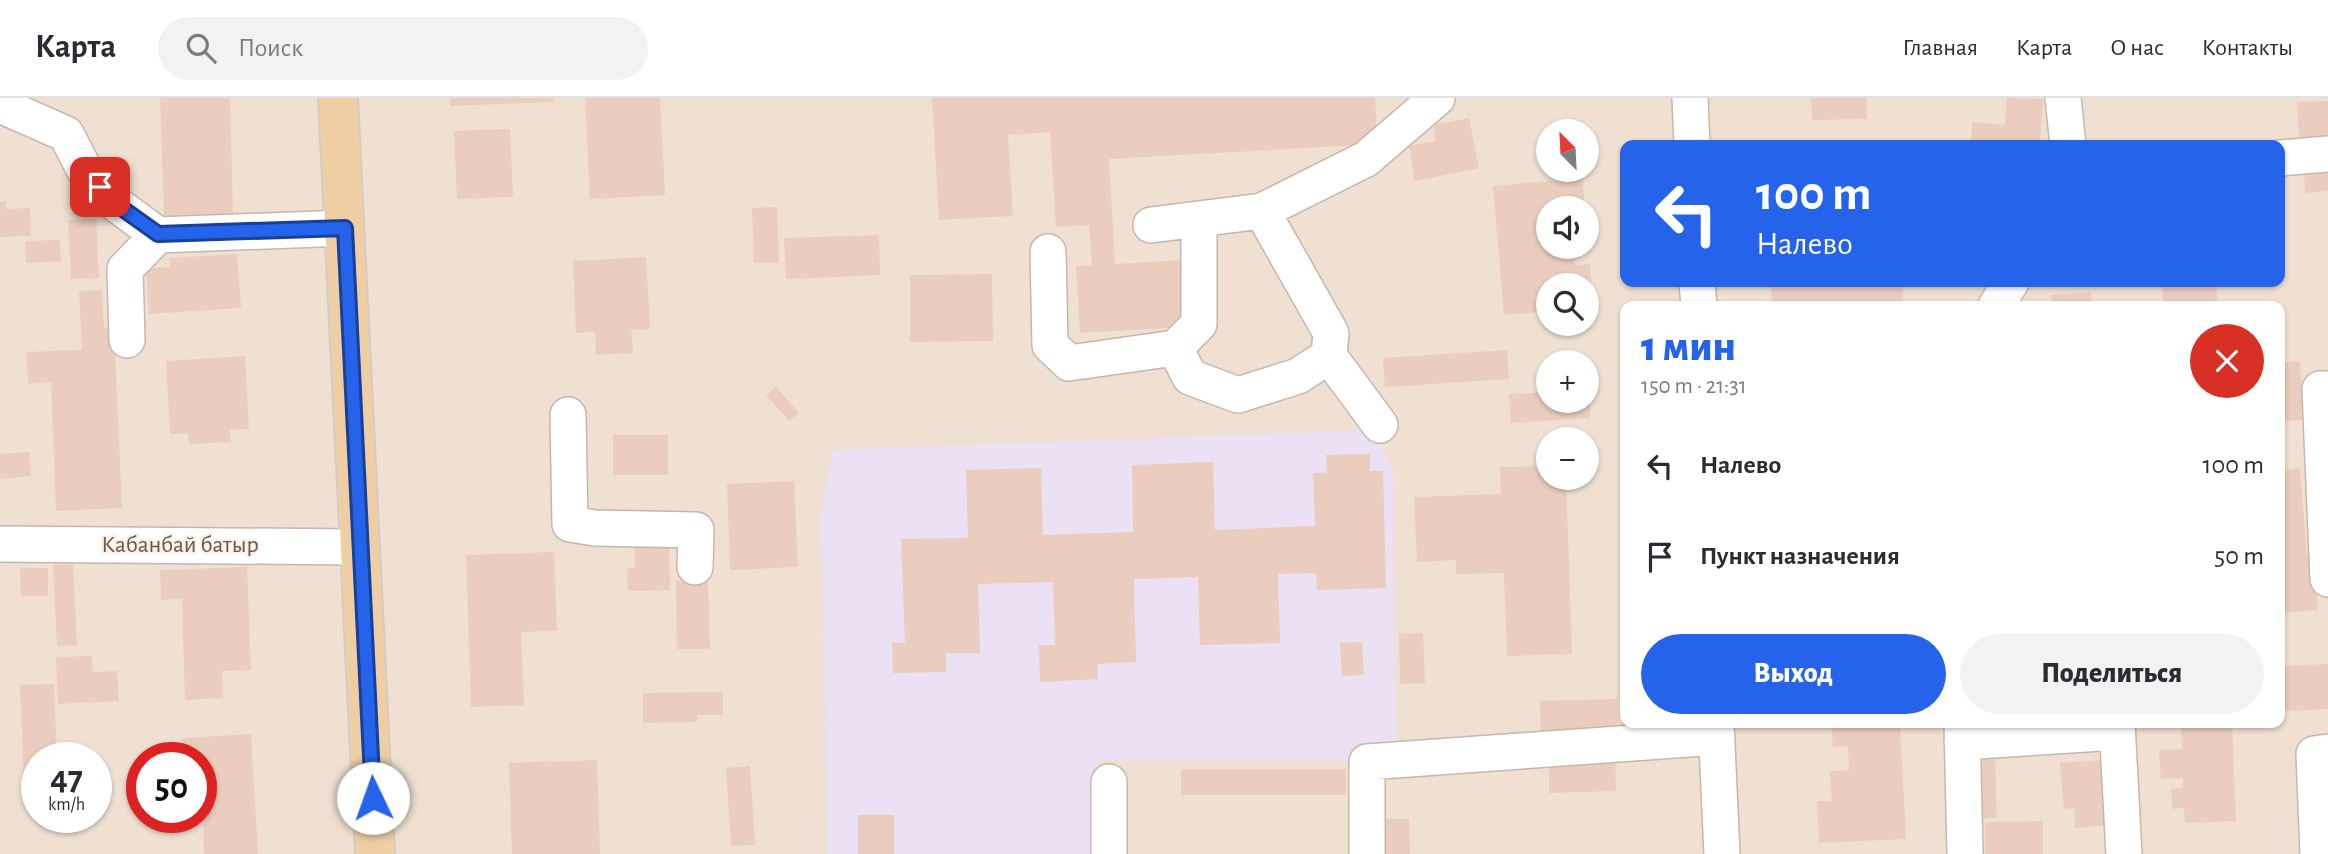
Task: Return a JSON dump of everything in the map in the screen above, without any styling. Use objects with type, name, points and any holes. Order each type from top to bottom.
[{"type":"main road","points":[[338,98],[375,854]]},
{"type":"street","points":[[1151,225],[1262,211],[1366,159],[1437,98]]},
{"type":"street","points":[[1690,98],[1692,140]]},
{"type":"street","points":[[2063,98],[2067,140]]},
{"type":"street","points":[[0,105],[66,134],[84,169],[116,204],[158,234],[345,228]]},
{"type":"street","points":[[2285,157],[2328,153]]},
{"type":"street","points":[[1262,211],[1331,333],[1329,356],[1380,425]]},
{"type":"street","points":[[1048,252],[1050,345],[1069,363],[1175,348],[1199,324],[1199,219]]},
{"type":"street","points":[[127,340],[125,269],[158,234]]},
{"type":"street","points":[[1175,348],[1190,377],[1238,395],[1298,376],[1329,356]]},
{"type":"street","points":[[2328,388],[2320,389],[2328,579]]},
{"type":"street","points":[[568,415],[570,524],[595,528],[696,530],[695,567]]},
{"type":"street","name":"Кабанбай батыр","points":[[0,544],[360,547]]},
{"type":"street","points":[[1965,854],[1962,733],[2117,728],[2124,854]]},
{"type":"street","points":[[1367,854],[1367,762],[1717,730],[1722,854]]},
{"type":"street","points":[[2318,854],[2314,754],[2328,752]]},
{"type":"street","points":[[1109,782],[1109,854]]},
{"type":"shaded area","points":[[0,98],[2328,98],[2328,854],[0,854]]},
{"type":"shaded area","points":[[1373,430],[1393,470],[1396,743],[1349,746],[1348,760],[1098,760],[1099,854],[828,854],[820,514],[833,450]]},
{"type":"building","points":[[160,98],[230,98],[233,213],[164,216]]},
{"type":"building","points":[[450,98],[553,98],[553,102],[450,106]]},
{"type":"building","points":[[585,98],[660,98],[665,195],[590,199]]},
{"type":"building","points":[[932,98],[1375,98],[1377,144],[1109,159],[1115,264],[1181,260],[1185,327],[1080,333],[1076,266],[1092,265],[1089,225],[1056,227],[1050,132],[1008,135],[1013,216],[939,220]]},
{"type":"building","points":[[1811,98],[1866,98],[1867,119],[1812,120]]},
{"type":"building","points":[[2007,98],[2043,99],[2040,140],[1971,140],[1972,122],[2005,125]]},
{"type":"building","points":[[2328,101],[2328,137],[2299,138],[2297,102]]},
{"type":"building","points":[[1469,118],[1479,168],[1415,181],[1409,146],[1436,141],[1433,125]]},
{"type":"building","points":[[510,129],[513,197],[457,199],[454,131]]},
{"type":"building","points":[[2328,170],[2328,191],[2305,193],[2304,172]]},
{"type":"building","points":[[1582,182],[1584,196],[1536,196],[1536,259],[1575,259],[1575,265],[1590,264],[1591,273],[1536,273],[1536,312],[1504,315],[1493,186]]},
{"type":"building","points":[[6,201],[6,209],[30,208],[31,236],[0,237],[0,202]]},
{"type":"building","points":[[777,207],[779,263],[754,263],[752,208]]},
{"type":"building","points":[[96,219],[99,278],[71,279],[68,220]]},
{"type":"building","points":[[879,235],[880,275],[786,279],[784,238]]},
{"type":"building","points":[[60,240],[61,261],[26,263],[25,241]]},
{"type":"building","points":[[237,254],[241,308],[149,314],[146,269],[170,267],[169,258]]},
{"type":"building","points":[[646,257],[650,329],[631,330],[633,353],[596,355],[595,332],[576,333],[573,261]]},
{"type":"building","points":[[992,274],[993,341],[910,342],[910,275]]},
{"type":"building","points":[[1771,287],[1902,287],[1903,301],[1772,301]]},
{"type":"building","points":[[2162,287],[2216,287],[2218,301],[2163,301]]},
{"type":"building","points":[[102,290],[104,328],[114,328],[122,508],[56,511],[51,382],[28,384],[26,352],[82,350],[79,291]]},
{"type":"building","points":[[2091,292],[2092,301],[2051,301],[2051,295]]},
{"type":"building","points":[[1507,350],[1509,379],[1385,387],[1383,358]]},
{"type":"building","points":[[245,356],[249,429],[230,430],[231,442],[189,444],[188,433],[170,434],[166,361]]},
{"type":"building","points":[[2300,361],[2304,420],[2285,421],[2285,362]]},
{"type":"building","points":[[776,387],[799,413],[789,421],[766,395]]},
{"type":"building","points":[[1536,393],[1536,413],[1590,413],[1590,418],[1511,423],[1509,394]]},
{"type":"building","points":[[613,435],[668,435],[668,475],[613,475]]},
{"type":"building","points":[[29,452],[31,476],[0,479],[0,454]]},
{"type":"building","points":[[1370,454],[1370,471],[1383,471],[1386,588],[1317,590],[1316,573],[1278,574],[1280,643],[1200,645],[1198,577],[1134,579],[1136,662],[1097,664],[1098,679],[1040,682],[1039,645],[1055,645],[1053,582],[978,584],[980,653],[946,653],[946,672],[893,673],[892,643],[905,643],[901,539],[968,538],[966,470],[1041,468],[1043,535],[1133,532],[1132,465],[1213,462],[1215,530],[1315,526],[1313,473],[1327,473],[1326,455]]},
{"type":"building","points":[[1536,466],[1536,490],[1566,490],[1572,654],[1507,656],[1504,573],[1456,574],[1456,560],[1417,562],[1414,497],[1501,494],[1500,467]]},
{"type":"building","points":[[2300,468],[2307,557],[2315,557],[2318,610],[2285,613],[2285,470]]},
{"type":"building","points":[[794,481],[798,567],[730,570],[727,484]]},
{"type":"building","points":[[669,538],[670,590],[628,591],[627,568],[635,568],[634,539]]},
{"type":"building","points":[[554,552],[557,631],[521,632],[524,705],[471,707],[466,555]]},
{"type":"building","points":[[73,564],[77,645],[57,646],[53,565]]},
{"type":"building","points":[[247,567],[251,670],[222,671],[223,698],[185,700],[182,599],[161,600],[160,570]]},
{"type":"building","points":[[20,568],[48,568],[48,596],[21,596]]},
{"type":"building","points":[[708,580],[710,649],[677,649],[676,581]]},
{"type":"building","points":[[1423,633],[1425,683],[1400,684],[1399,634]]},
{"type":"building","points":[[1362,642],[1364,675],[1342,676],[1340,643]]},
{"type":"building","points":[[92,656],[93,672],[117,671],[119,701],[58,704],[56,657]]},
{"type":"building","points":[[2328,664],[2328,709],[2285,711],[2285,666]]},
{"type":"building","points":[[54,684],[56,742],[22,742],[20,685]]},
{"type":"building","points":[[723,692],[723,715],[697,715],[697,722],[643,723],[643,693]]},
{"type":"building","points":[[1617,699],[1618,732],[1541,734],[1540,701]]},
{"type":"building","points":[[1831,728],[1900,728],[1906,839],[1819,843],[1817,801],[1832,801],[1830,771],[1849,770],[1848,746],[1833,747]]},
{"type":"building","points":[[2181,728],[2232,728],[2236,821],[2185,823],[2184,808],[2172,809],[2171,789],[2183,788],[2183,778],[2161,779],[2159,750],[2182,749]]},
{"type":"building","points":[[251,734],[258,854],[204,854],[203,833],[217,833],[217,742],[182,742],[182,738]]},
{"type":"building","points":[[1615,758],[1616,791],[1549,793],[1549,759]]},
{"type":"building","points":[[1973,759],[1995,759],[1997,818],[1975,819]]},
{"type":"building","points":[[597,760],[600,854],[512,854],[509,763]]},
{"type":"building","points":[[2105,760],[2109,825],[2075,828],[2074,808],[2064,809],[2060,763]]},
{"type":"building","points":[[750,766],[755,845],[731,846],[726,768]]},
{"type":"building","points":[[1181,769],[1346,769],[1346,795],[1181,795]]},
{"type":"building","points":[[858,815],[894,815],[894,854],[858,854]]},
{"type":"building","points":[[1386,819],[1409,819],[1410,854],[1386,854]]},
{"type":"building","points":[[2043,821],[2043,854],[1985,854],[1985,822]]},
{"type":"route","points":[[100,187],[116,204],[158,234],[345,228],[373,798]]}]
